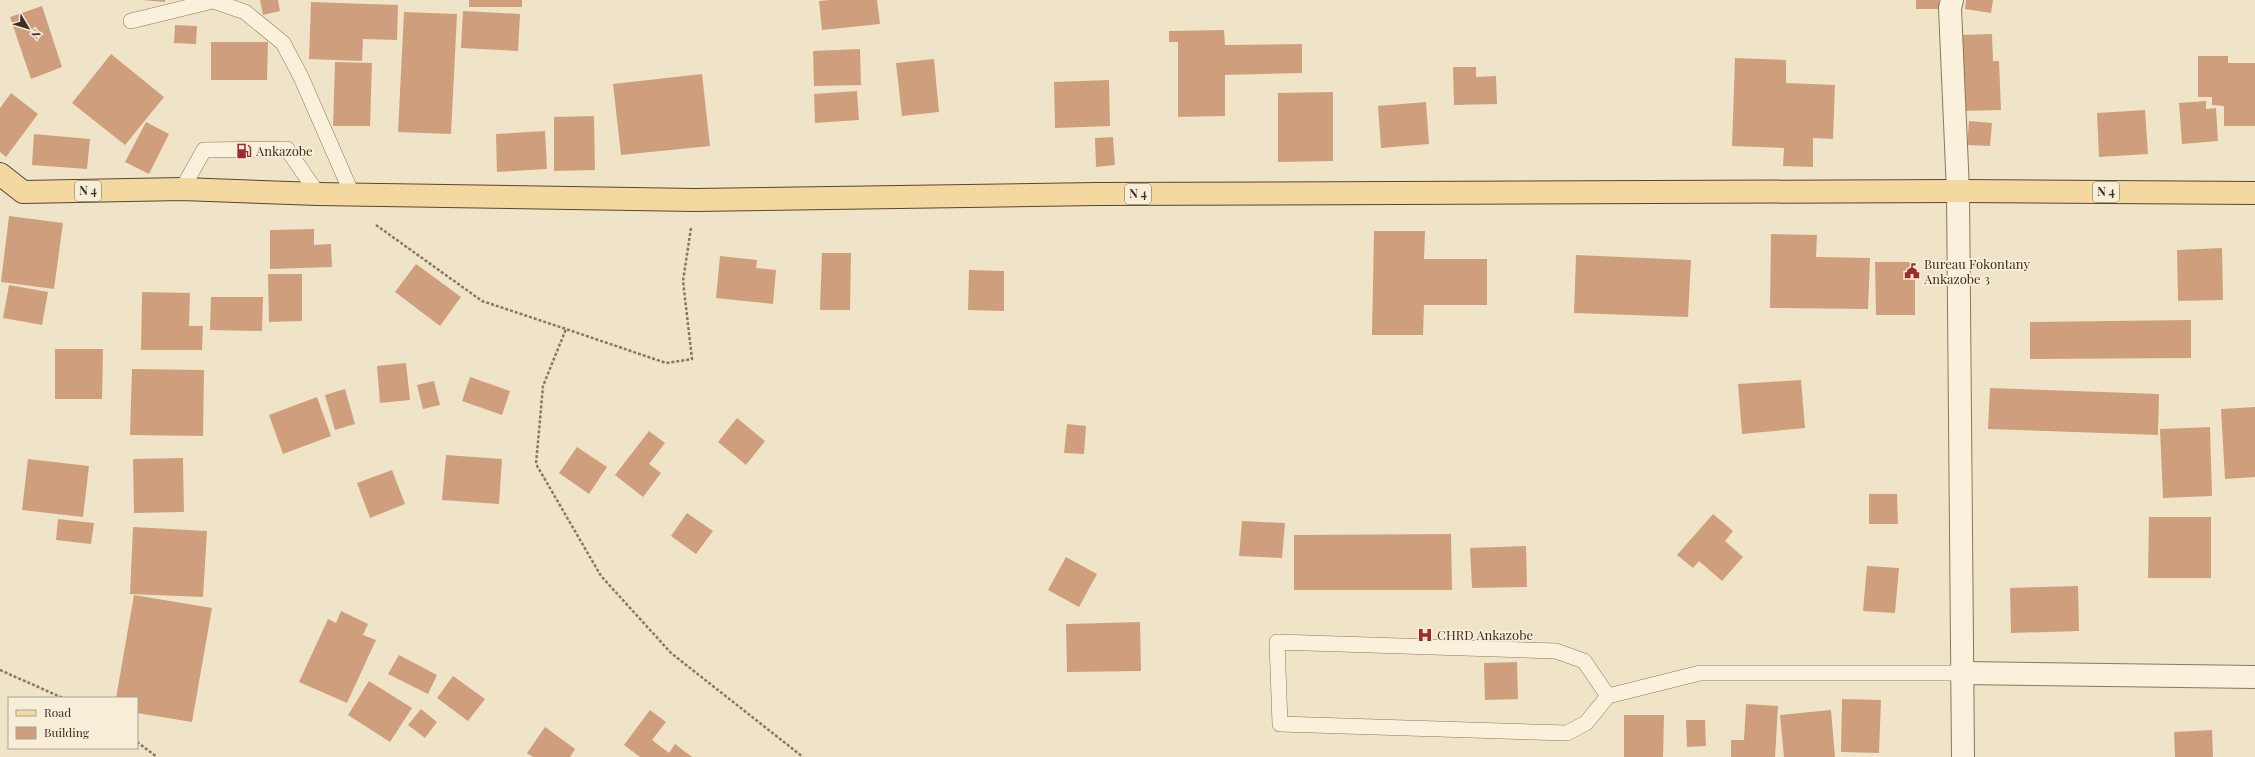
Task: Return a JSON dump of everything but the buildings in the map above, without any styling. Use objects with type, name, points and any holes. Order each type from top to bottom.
[{"type":"main road","name":"N 4","points":[[0,174],[22,192],[182,189],[318,194],[695,200],[1097,194],[1958,191],[2255,193]]},
{"type":"street","points":[[1952,0],[1950,8],[1958,191],[1964,757]]},
{"type":"street","points":[[1962,673],[2255,677]]},
{"type":"lane","points":[[131,21],[213,1],[245,12],[283,42],[301,77],[352,194]]},
{"type":"lane","points":[[182,189],[204,150],[288,150],[318,194]]},
{"type":"lane","points":[[1608,696],[1584,661],[1556,651],[1276,642],[1280,724],[1567,733],[1586,723],[1608,696],[1700,673],[1962,673]]},
{"type":"path","points":[[370,222],[482,301],[666,363],[692,359],[683,281],[695,200]]},
{"type":"path","points":[[566,329],[543,386],[536,464],[601,576],[670,653],[803,757]]},
{"type":"path","points":[[0,670],[60,697]]},
{"type":"path","points":[[138,743],[157,757]]},
{"type":"place","name":"Ankazobe","points":[[244,151]]},
{"type":"place","name":"Bureau Fokontany Ankazobe 3","points":[[1912,271]]},
{"type":"place","name":"CHRD Ankazobe","points":[[1425,635]]}]
